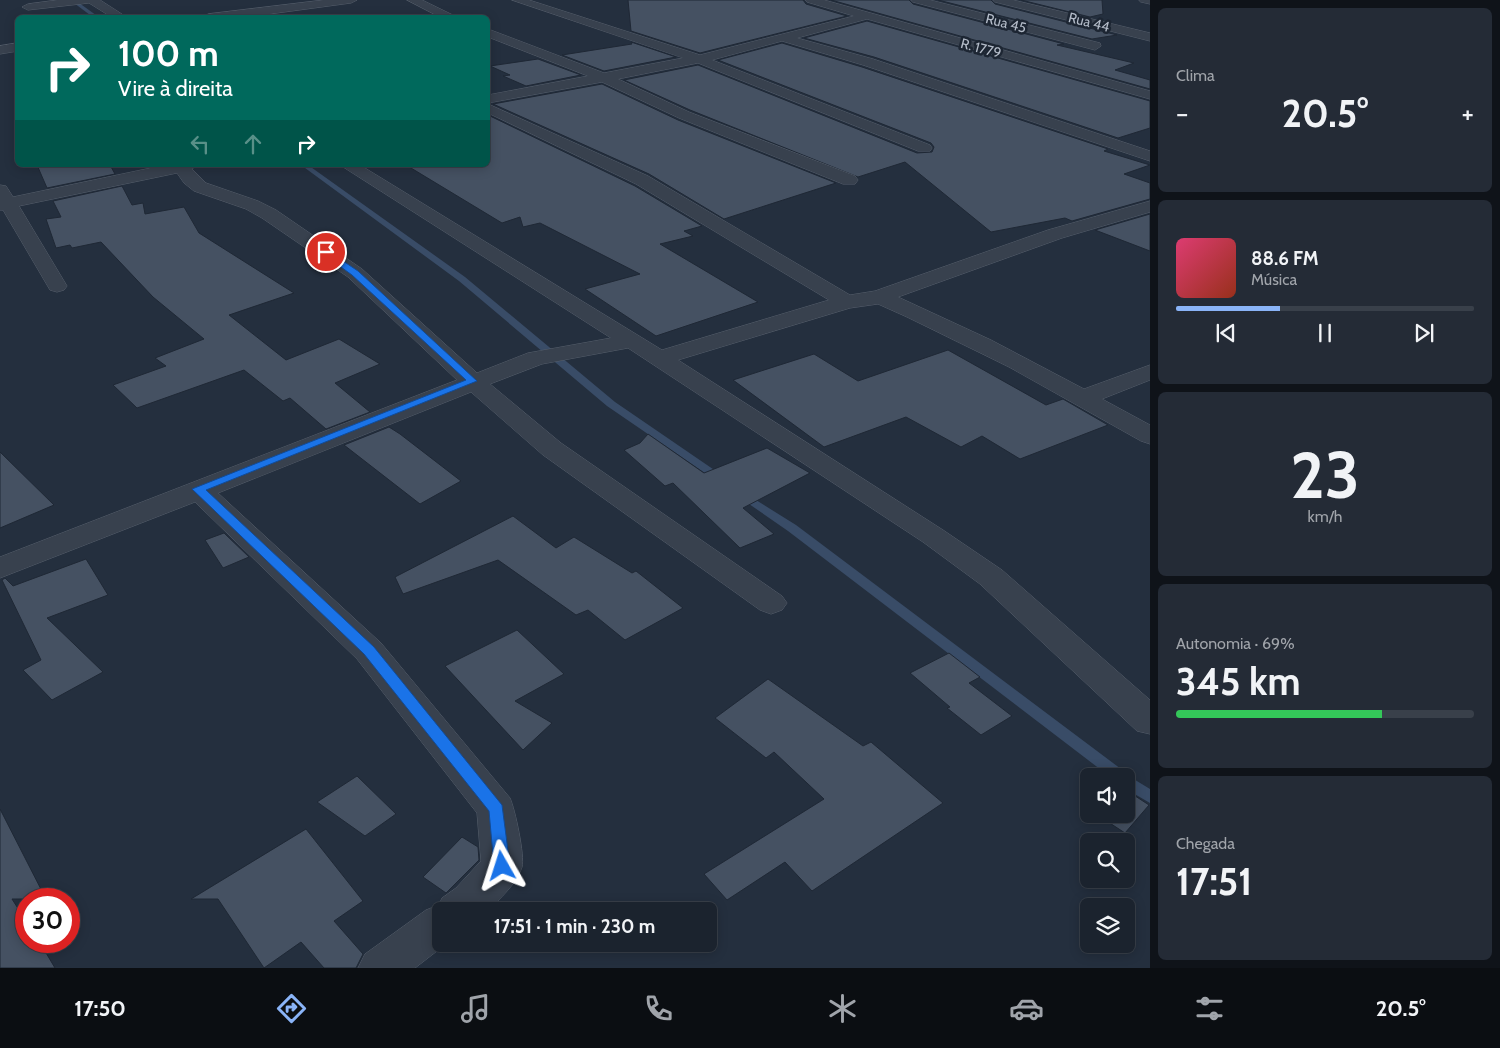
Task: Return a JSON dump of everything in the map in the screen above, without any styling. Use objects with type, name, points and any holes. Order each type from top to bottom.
[{"type":"street","points":[[92,0],[117,15]]},
{"type":"street","points":[[232,15],[351,0]]},
{"type":"street","points":[[413,0],[446,15]]},
{"type":"street","points":[[518,0],[698,59],[924,148]]},
{"type":"street","name":"R. 1779","points":[[812,0],[1150,95]]},
{"type":"street","name":"Rua 45","points":[[917,0],[1104,44]]},
{"type":"street","name":"Rua 44","points":[[999,0],[1147,35]]},
{"type":"street","points":[[1145,0],[1150,1]]},
{"type":"street","points":[[24,3],[76,1]]},
{"type":"street","points":[[24,3],[38,15]]},
{"type":"street","points":[[490,99],[698,59],[866,16]]},
{"type":"street","points":[[490,34],[604,77],[684,115],[849,180]]},
{"type":"street","points":[[1030,61],[1147,35]]},
{"type":"street","points":[[784,38],[868,62],[1150,156]]},
{"type":"street","points":[[0,50],[15,48]]},
{"type":"street","points":[[490,109],[642,180],[847,302]]},
{"type":"street","points":[[58,286],[3,199],[173,167]]},
{"type":"street","points":[[185,167],[190,179],[200,187],[252,205],[355,273],[472,381],[552,449],[771,603]]},
{"type":"street","points":[[351,167],[659,358],[933,536],[992,577],[1150,720]]},
{"type":"street","points":[[659,358],[847,302],[880,297],[911,284],[1055,234],[1150,206]]},
{"type":"street","points":[[880,297],[930,318],[1083,398],[1150,436]]},
{"type":"street","points":[[0,568],[472,381],[547,356],[631,341]]},
{"type":"street","points":[[1083,398],[1150,372]]},
{"type":"street","points":[[198,489],[369,651],[496,809],[502,866],[470,902]]},
{"type":"street","points":[[380,968],[432,930]]},
{"type":"building","points":[[628,0],[803,0],[806,4],[847,16],[700,53],[631,31]]},
{"type":"building","points":[[831,0],[909,0],[913,4],[1064,44],[1057,45],[1134,63],[1115,70],[1150,80],[1150,89]]},
{"type":"building","points":[[938,0],[991,0],[995,4],[1117,35],[1092,39]]},
{"type":"building","points":[[1021,0],[1102,0],[1103,14],[1090,17]]},
{"type":"building","points":[[867,21],[1150,101],[1150,128],[1118,138],[874,57],[804,38]]},
{"type":"building","points":[[631,42],[676,57],[604,71],[562,55],[632,44]]},
{"type":"building","points":[[782,43],[862,67],[1108,149],[1104,151],[1150,165],[1124,174],[1150,183],[1150,199],[1072,221],[1065,218],[991,232],[905,162],[858,177],[690,110],[624,80],[698,65],[917,153],[932,152],[934,147],[931,143],[718,60]]},
{"type":"building","points":[[538,59],[581,75],[526,86],[503,76],[510,75],[490,66]]},
{"type":"building","points":[[602,84],[678,120],[836,183],[724,219],[649,174],[493,104]]},
{"type":"building","points":[[490,116],[635,186],[702,226],[684,231],[693,236],[660,244],[758,302],[656,336],[585,289],[640,274],[540,223],[523,227],[520,217],[502,223],[409,167],[490,167]]},
{"type":"building","points":[[38,167],[111,167],[115,174],[47,188]]},
{"type":"building","points":[[122,186],[132,205],[143,203],[145,214],[184,207],[199,233],[294,293],[229,315],[286,360],[339,339],[380,364],[335,383],[370,412],[326,429],[290,398],[283,401],[244,370],[137,408],[113,385],[166,366],[155,358],[204,339],[153,297],[101,242],[72,248],[70,245],[56,248],[46,219],[61,217],[53,201]]},
{"type":"building","points":[[1150,214],[1150,251],[1095,230]]},
{"type":"building","points":[[948,350],[1046,405],[1063,399],[1108,425],[1020,459],[982,436],[961,447],[906,417],[824,447],[733,380],[814,354],[858,381]]},
{"type":"building","points":[[389,427],[461,481],[420,504],[344,445]]},
{"type":"building","points":[[648,434],[704,473],[767,448],[810,473],[743,508],[774,534],[740,548],[673,483],[665,486],[624,450],[640,443]]},
{"type":"building","points":[[0,452],[54,505],[0,528]]},
{"type":"building","points":[[513,516],[556,548],[574,537],[632,573],[636,571],[683,608],[625,640],[588,610],[576,615],[498,560],[403,594],[395,577]]},
{"type":"building","points":[[224,533],[249,557],[223,568],[205,540]]},
{"type":"building","points":[[86,559],[108,595],[47,618],[103,672],[52,700],[23,670],[41,660],[2,580],[5,578],[13,586]]},
{"type":"building","points":[[517,630],[564,674],[515,701],[552,723],[523,750],[445,666]]},
{"type":"building","points":[[949,653],[980,677],[969,683],[1012,716],[981,735],[947,708],[950,707],[910,673]]},
{"type":"building","points":[[768,679],[863,746],[871,742],[943,803],[812,891],[785,862],[727,900],[704,874],[824,799],[774,752],[766,758],[715,718]]},
{"type":"building","points":[[357,776],[396,814],[365,836],[317,802]]},
{"type":"building","points":[[1135,796],[1149,805],[1135,821]]},
{"type":"building","points":[[0,809],[40,888],[15,888],[15,899],[12,899],[15,904],[15,953],[46,953],[55,968],[0,968]]},
{"type":"building","points":[[1110,823],[1134,823],[1125,833]]},
{"type":"building","points":[[306,829],[363,901],[334,921],[363,954],[356,968],[324,968],[301,942],[264,968],[218,899],[191,899]]},
{"type":"building","points":[[462,837],[478,847],[479,860],[446,893],[423,877]]},
{"type":"waterway","points":[[72,0],[94,15]]},
{"type":"waterway","points":[[307,167],[462,279],[611,404],[722,480]]},
{"type":"waterway","points":[[743,495],[792,528],[1109,768]]},
{"type":"waterway","points":[[1135,787],[1150,797]]},
{"type":"route","points":[[326,252],[355,273],[472,381],[198,489],[369,651],[404,694],[496,809],[502,866]]}]
